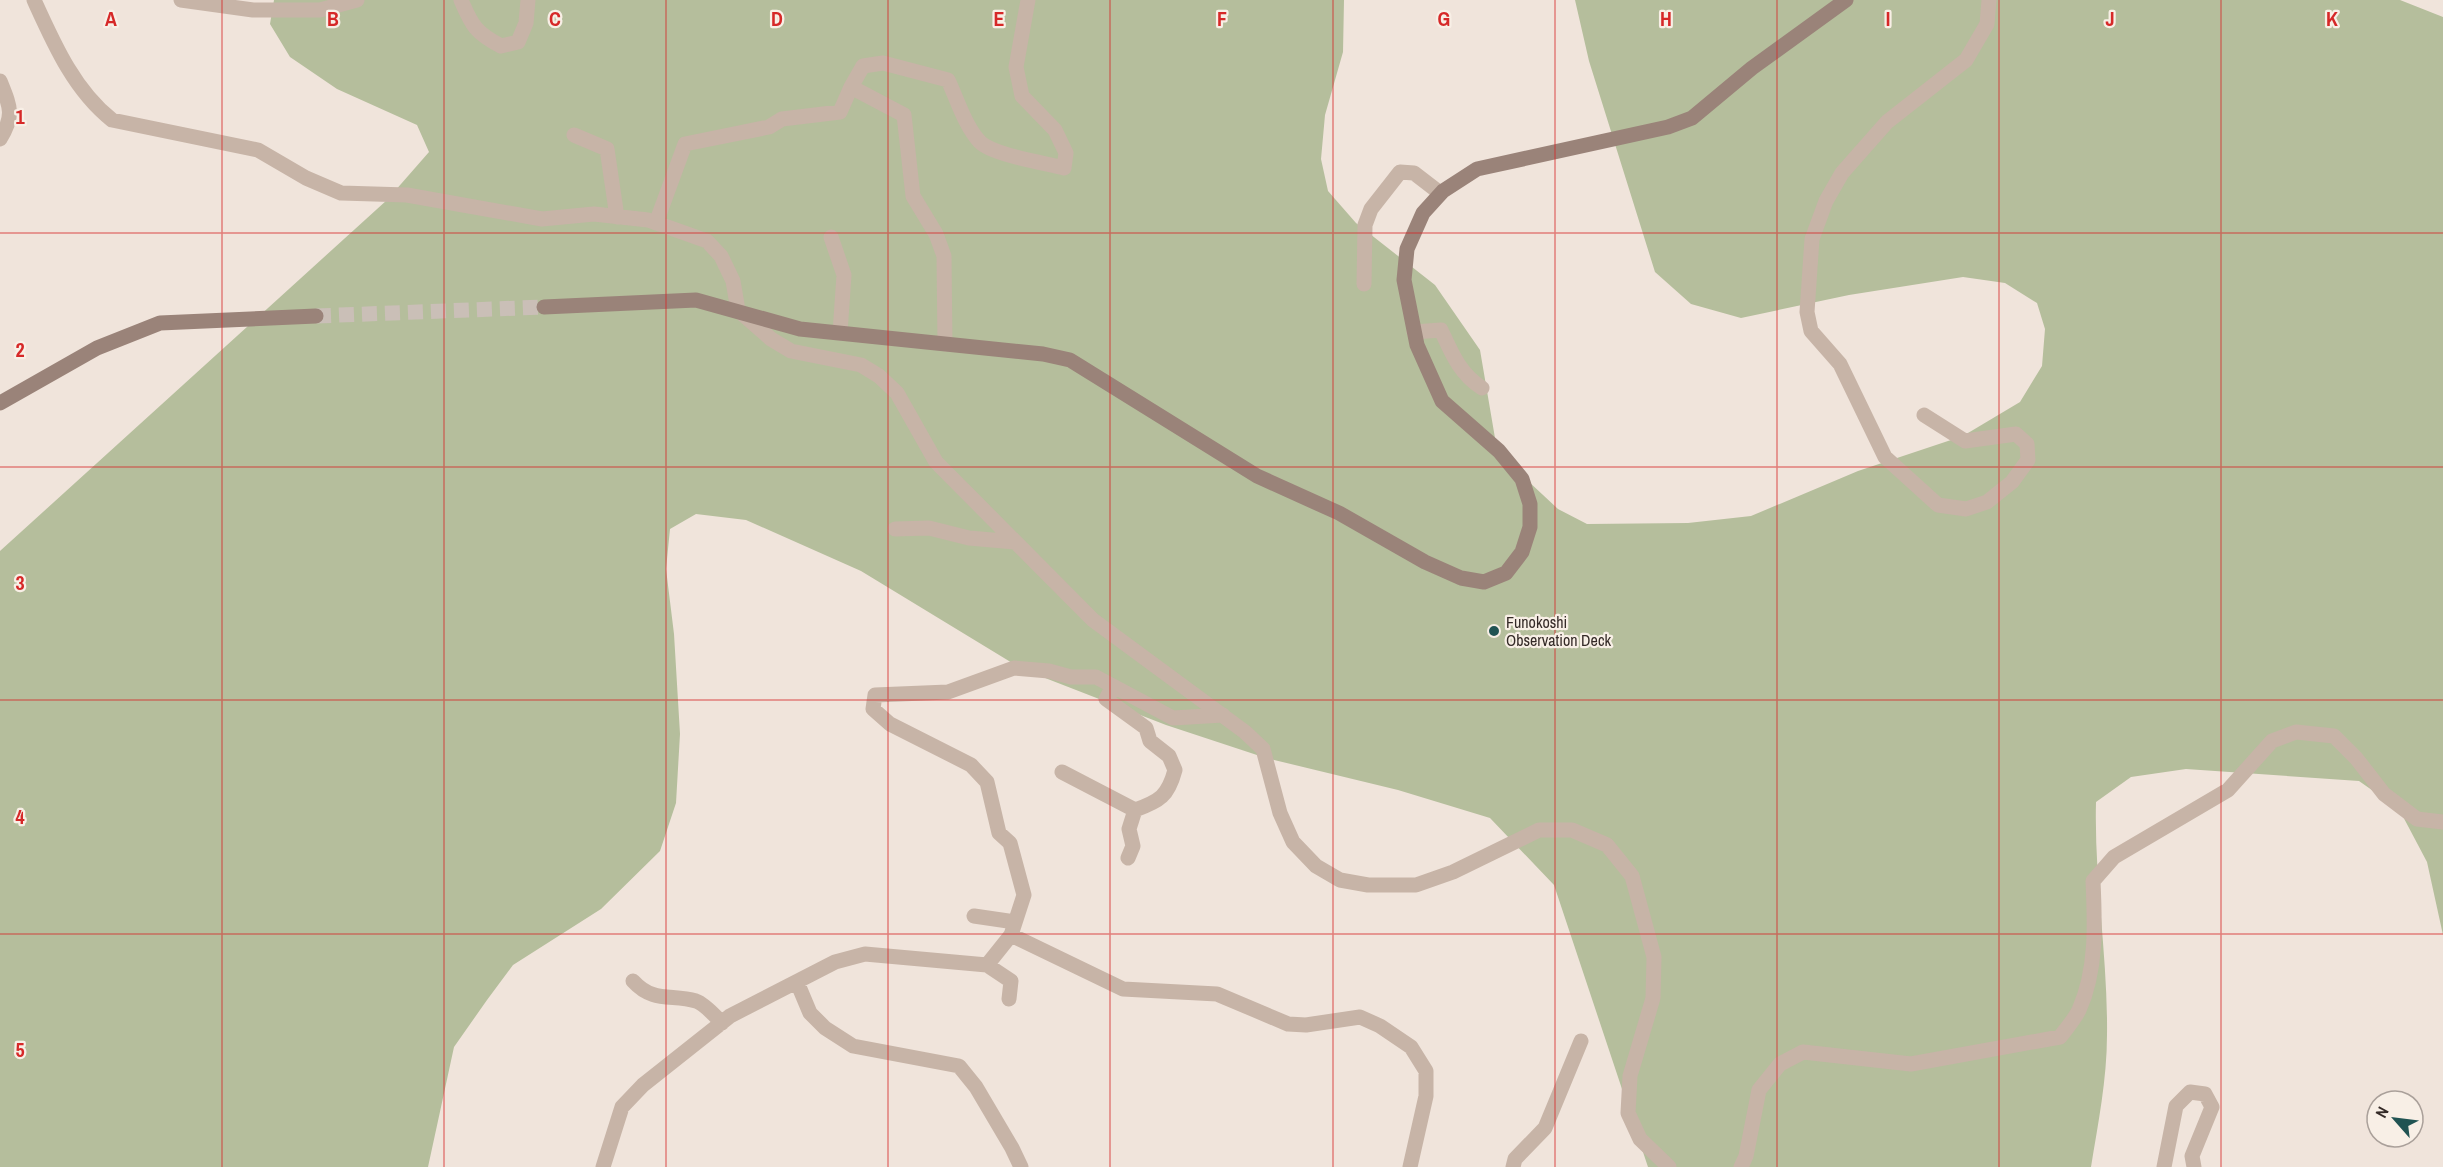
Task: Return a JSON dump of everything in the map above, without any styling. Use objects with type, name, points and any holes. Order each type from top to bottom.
[{"type":"street","points":[[34,0],[60,57],[95,107],[112,120],[258,150],[306,178],[341,193],[406,195],[542,219],[594,214],[617,217],[656,224],[707,241],[721,256],[734,281],[738,310],[771,339],[791,351],[861,365],[879,376],[897,393],[936,462],[1093,620],[1223,715],[1263,749],[1280,813],[1293,842],[1316,866],[1340,880],[1368,885],[1416,885],[1453,872],[1539,830],[1572,830],[1607,845],[1632,876],[1654,957],[1653,998],[1630,1076],[1628,1113],[1640,1139],[1669,1167]]},
{"type":"street","points":[[181,0],[264,10],[320,10],[357,0]]},
{"type":"street","points":[[461,0],[480,35],[501,46],[518,42],[526,22],[528,0]]},
{"type":"street","points":[[656,224],[685,144],[769,127],[782,119],[840,112],[863,66],[883,63],[948,80],[967,121],[981,143],[1002,153],[1064,168],[1066,153],[1055,130],[1022,96],[1016,67],[1028,0]]},
{"type":"street","points":[[544,307],[696,300],[800,329],[1043,354],[1070,360],[1257,476],[1339,513],[1425,562],[1461,578],[1484,582],[1506,573],[1522,552],[1530,527],[1530,504],[1522,479],[1499,451],[1442,400],[1417,345],[1404,280],[1407,249],[1423,213],[1440,194],[1477,169],[1668,127],[1692,118],[1752,68],[1846,0]]},
{"type":"street","points":[[1924,416],[1965,441],[2016,434],[2027,444],[2028,460],[2012,482],[1988,502],[1966,509],[1938,505],[1885,457],[1840,364],[1811,330],[1807,312],[1812,239],[1826,201],[1842,173],[1887,122],[1966,60],[1987,24],[1989,0]]},
{"type":"street","points":[[0,81],[10,108],[8,126],[0,140]]},
{"type":"street","points":[[851,87],[904,115],[913,196],[936,234],[944,256],[945,344]]},
{"type":"street","points":[[574,135],[607,149],[617,217]]},
{"type":"street","points":[[1364,284],[1365,225],[1371,209],[1400,172],[1414,173],[1440,194]]},
{"type":"street","points":[[831,237],[844,275],[840,333]]},
{"type":"street","points":[[0,404],[97,348],[160,323],[316,316]]},
{"type":"street","points":[[1414,332],[1441,330],[1458,368],[1482,388]]},
{"type":"street","points":[[895,529],[929,528],[969,538],[1015,542]]},
{"type":"street","points":[[987,965],[1013,929],[1024,895],[1010,843],[999,833],[987,782],[971,765],[890,724],[873,709],[875,695],[948,692],[1014,668],[1049,671],[1071,677],[1096,677],[1173,718],[1223,715]]},
{"type":"street","points":[[1062,772],[1135,810],[1157,802],[1171,786],[1175,770],[1169,756],[1150,741],[1146,728],[1106,699],[1113,686]]},
{"type":"street","points":[[1741,1167],[1746,1155],[1759,1090],[1780,1064],[1803,1052],[1911,1064],[2060,1037],[2078,1013],[2089,982],[2095,922],[2093,881],[2114,857],[2228,790],[2272,741],[2296,732],[2334,736],[2356,758],[2384,794],[2417,819],[2443,822]]},
{"type":"street","points":[[1128,858],[1133,846],[1129,829],[1135,810]]},
{"type":"street","points":[[974,916],[1013,929],[1123,989],[1216,994],[1288,1024],[1306,1025],[1360,1017],[1380,1026],[1411,1047],[1425,1071],[1426,1096],[1410,1167]]},
{"type":"street","points":[[603,1167],[622,1107],[643,1085],[730,1016],[835,962],[865,954],[987,965],[1011,981],[1009,999]]},
{"type":"street","points":[[633,981],[643,992],[652,995],[698,1002],[722,1023]]},
{"type":"street","points":[[797,982],[810,1012],[825,1028],[853,1046],[959,1066],[976,1087],[1021,1167]]},
{"type":"street","points":[[1513,1167],[1515,1159],[1545,1128],[1581,1041]]},
{"type":"street","points":[[2164,1167],[2176,1106],[2190,1092],[2205,1094],[2211,1107],[2192,1156],[2194,1167]]},
{"type":"green space","points":[[274,0],[1344,0],[1343,52],[1325,115],[1321,159],[1328,191],[1356,223],[1435,285],[1480,350],[1495,438],[1513,467],[1558,509],[1587,524],[1688,523],[1751,516],[1858,471],[1963,436],[2020,402],[2042,366],[2045,329],[2037,303],[2005,283],[1963,277],[1849,295],[1741,318],[1691,304],[1655,272],[1589,61],[1575,0],[2400,0],[2443,17],[2443,935],[2427,862],[2399,809],[2359,781],[2186,769],[2131,777],[2096,802],[2097,860],[2107,1006],[2107,1052],[2091,1167],[1648,1167],[1554,885],[1490,818],[1398,790],[1266,758],[1166,725],[1022,669],[861,571],[746,520],[696,514],[670,529],[666,569],[674,634],[680,734],[676,803],[660,851],[601,909],[513,965],[487,1000],[454,1047],[428,1167],[0,1167],[0,551],[387,200],[429,152],[417,125],[337,89],[290,57],[270,24]]},
{"type":"tunnel","points":[[316,316],[544,307]]},
{"type":"place","name":"Funokoshi Observation Deck","points":[[1494,631]]}]
